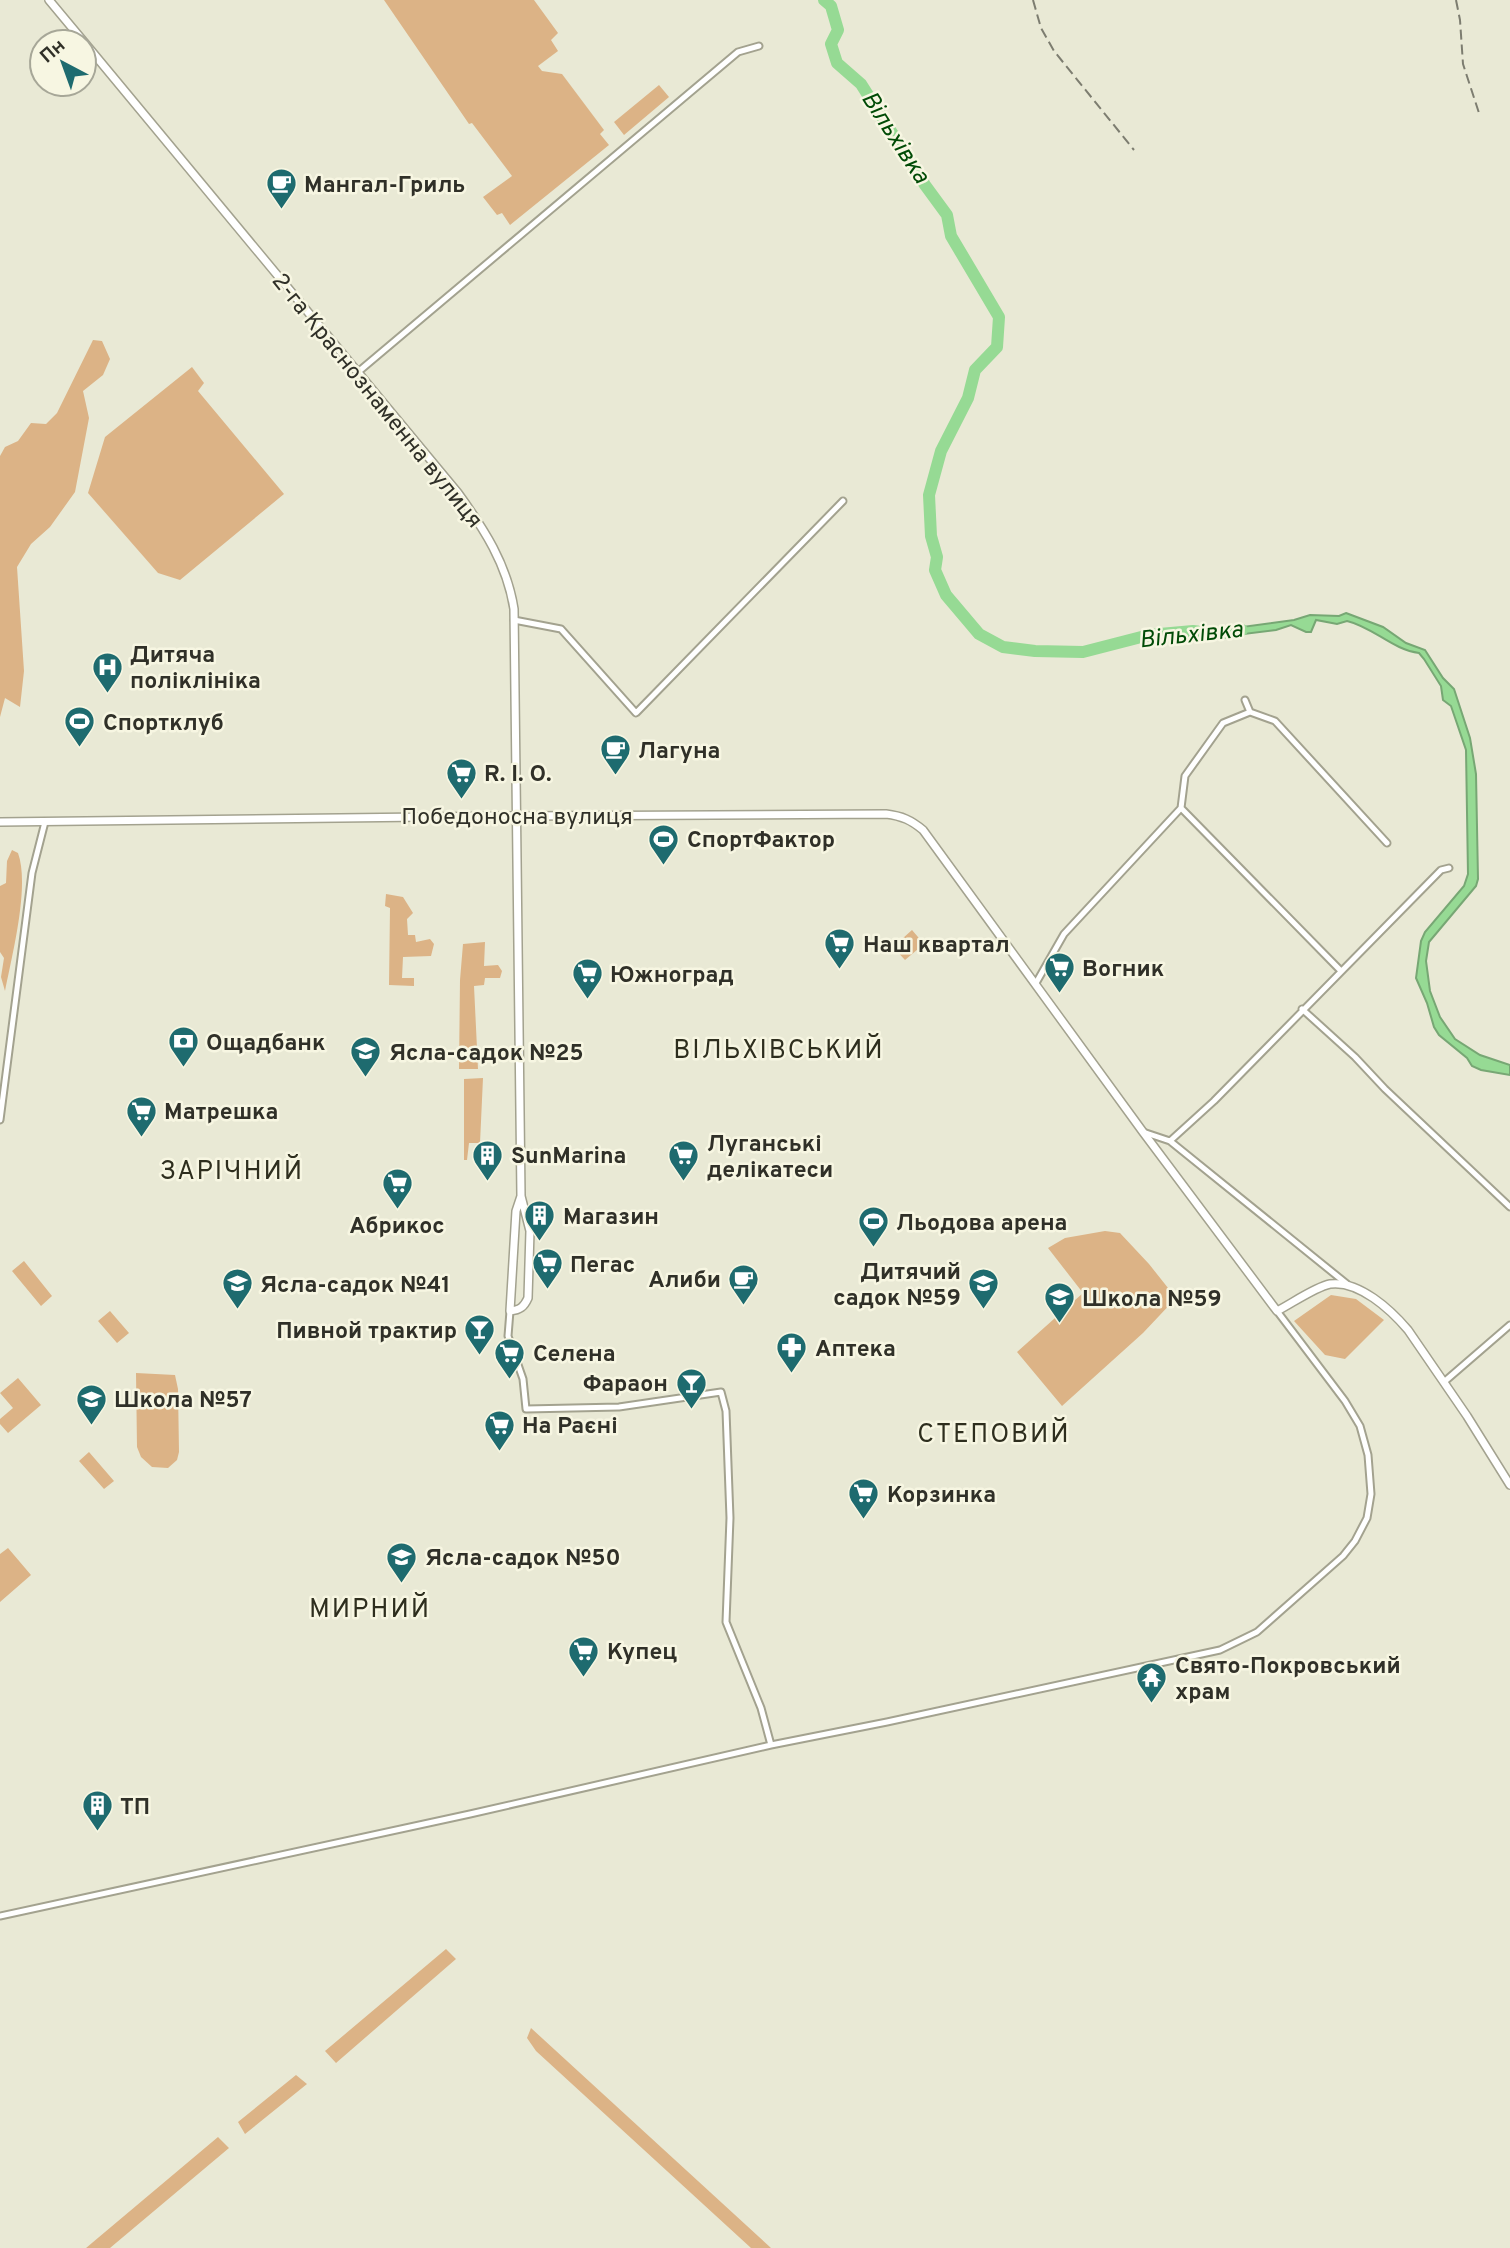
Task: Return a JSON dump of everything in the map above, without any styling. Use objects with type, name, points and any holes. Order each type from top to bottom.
[{"type":"street","name":"2-га Краснознаменна вулиця","points":[[49,0],[72,28]]},
{"type":"street","points":[[358,372],[738,52],[759,46]]},
{"type":"street","name":"2-га Краснознаменна вулиця","points":[[98,59],[476,517],[504,567],[511,587],[514,621],[521,1196],[530,1231],[528,1298],[525,1306],[510,1311],[516,1211],[521,1196]]},
{"type":"street","points":[[514,621],[561,629],[636,713],[844,501]]},
{"type":"street","points":[[1245,700],[1250,712]]},
{"type":"street","points":[[1036,983],[1064,934],[1181,808],[1185,776],[1223,723],[1250,712],[1275,722],[1387,844]]},
{"type":"street","points":[[1181,808],[1341,971]]},
{"type":"street","name":"Победоносна вулиця","points":[[0,822],[517,816],[900,816],[913,821],[923,830],[1277,1311]]},
{"type":"street","points":[[0,1120],[32,873],[44,822]]},
{"type":"street","points":[[1170,1141],[1214,1101],[1441,870],[1449,867]]},
{"type":"street","points":[[1302,1009],[1510,1207]]},
{"type":"street","points":[[1143,1132],[1170,1141],[1353,1288]]},
{"type":"street","points":[[0,1916],[470,1814],[771,1745],[1220,1650],[1257,1632],[1343,1556],[1355,1541],[1367,1518],[1371,1494],[1368,1455],[1360,1426],[1345,1401],[1277,1311],[1328,1284],[1339,1284],[1368,1294],[1397,1317],[1444,1382],[1510,1485]]},
{"type":"street","points":[[510,1311],[508,1336],[523,1379],[526,1409],[619,1407],[721,1392],[726,1410],[730,1518],[726,1622],[761,1708],[771,1745]]},
{"type":"street","points":[[1444,1382],[1510,1325]]},
{"type":"shaded area","points":[[384,0],[534,0],[558,33],[551,40],[558,51],[538,66],[542,71],[562,74],[604,130],[600,134],[609,145],[510,225],[502,213],[497,215],[483,197],[512,176],[472,123],[469,124]]},
{"type":"shaded area","points":[[659,85],[669,97],[624,135],[614,122]]},
{"type":"shaded area","points":[[93,340],[102,341],[110,359],[103,375],[83,391],[89,418],[75,492],[50,527],[31,544],[17,567],[24,671],[20,707],[5,698],[0,717],[0,456],[5,447],[18,441],[31,423],[46,424],[57,413]]},
{"type":"shaded area","points":[[192,367],[204,383],[198,391],[284,494],[180,580],[158,573],[88,493],[105,437]]},
{"type":"shaded area","points":[[1346,613],[1383,627],[1406,643],[1425,650],[1443,678],[1454,689],[1470,738],[1476,774],[1478,879],[1476,886],[1429,942],[1426,961],[1430,991],[1440,1017],[1455,1039],[1480,1055],[1510,1065],[1510,1075],[1472,1066],[1467,1058],[1439,1035],[1416,978],[1421,941],[1425,932],[1464,886],[1468,874],[1466,750],[1451,706],[1443,700],[1441,686],[1424,659],[1419,653],[1400,648],[1366,628],[1347,621],[1337,624],[1316,620],[1311,632],[1291,625],[1276,630],[1228,636],[1227,629],[1294,620],[1310,615],[1339,616]]},
{"type":"shaded area","points":[[12,850],[18,853],[22,883],[19,921],[5,991],[1,977],[4,958],[0,952],[0,886],[6,883],[7,861]]},
{"type":"shaded area","points":[[386,894],[403,897],[413,913],[407,919],[408,935],[415,935],[416,942],[430,939],[434,944],[431,956],[403,957],[402,978],[414,978],[414,986],[389,985],[390,908],[385,906]]},
{"type":"shaded area","points":[[912,930],[924,944],[905,960],[893,947]]},
{"type":"shaded area","points":[[485,942],[484,966],[498,965],[502,971],[500,978],[485,978],[484,985],[474,986],[478,1069],[459,1069],[463,944]]},
{"type":"shaded area","points":[[483,1078],[480,1143],[469,1143],[467,1160],[464,1160],[464,1079]]},
{"type":"shaded area","points":[[1105,1231],[1120,1233],[1176,1298],[1143,1333],[1062,1406],[1017,1352],[1083,1293],[1048,1248],[1065,1238]]},
{"type":"shaded area","points":[[24,1261],[52,1296],[41,1306],[12,1271]]},
{"type":"shaded area","points":[[1331,1295],[1356,1299],[1384,1320],[1345,1359],[1325,1355],[1294,1321]]},
{"type":"shaded area","points":[[110,1311],[129,1333],[117,1343],[98,1321]]},
{"type":"shaded area","points":[[136,1373],[175,1375],[178,1389],[179,1452],[177,1460],[168,1468],[152,1467],[141,1457],[137,1447]]},
{"type":"shaded area","points":[[18,1378],[41,1405],[8,1433],[0,1424],[0,1419],[13,1408],[0,1393]]},
{"type":"shaded area","points":[[89,1452],[114,1481],[104,1489],[79,1461]]},
{"type":"shaded area","points":[[8,1548],[31,1575],[0,1602],[0,1554]]},
{"type":"shaded area","points":[[446,1949],[456,1959],[336,2063],[325,2051]]},
{"type":"shaded area","points":[[531,2028],[771,2248],[751,2248],[536,2051],[527,2038]]},
{"type":"shaded area","points":[[296,2075],[307,2084],[245,2134],[238,2122]]},
{"type":"shaded area","points":[[218,2137],[229,2148],[110,2248],[86,2248]]},
{"type":"waterway","name":"Вільхівка","points":[[824,0],[831,6],[838,30],[831,44],[837,63],[861,84],[947,215],[951,236],[999,317],[997,347],[975,370],[968,398],[941,451],[929,495],[931,536],[937,557],[935,570],[946,595],[979,634],[1003,647],[1035,651],[1083,652],[1149,635],[1193,631],[1217,634],[1242,630]]},
{"type":"railway","points":[[1033,0],[1041,28],[1054,51],[1134,150]]},
{"type":"railway","points":[[1456,0],[1463,64],[1479,113]]},
{"type":"place","name":"Мангал-Гриль","points":[[281,211]]},
{"type":"place","name":"Дитяча поліклініка","points":[[107,694]]},
{"type":"place","name":"Спортклуб","points":[[80,749]]},
{"type":"place","name":"Лагуна","points":[[615,777]]},
{"type":"place","name":"R. I. O.","points":[[461,800]]},
{"type":"place","name":"СпортФактор","points":[[664,866]]},
{"type":"place","name":"Наш квартал","points":[[840,971]]},
{"type":"place","name":"Вогник","points":[[1059,995]]},
{"type":"place","name":"Южноград","points":[[587,1001]]},
{"type":"place","name":"Ощадбанк","points":[[183,1069]]},
{"type":"place","name":"Ясла-садок №25","points":[[366,1079]]},
{"type":"place","name":"Матрешка","points":[[141,1138]]},
{"type":"place","name":"SunMarina","points":[[488,1182]]},
{"type":"place","name":"Луганські делікатеси","points":[[684,1183]]},
{"type":"place","name":"Абрикос","points":[[397,1211]]},
{"type":"place","name":"Магазин","points":[[540,1243]]},
{"type":"place","name":"Льодова арена","points":[[873,1249]]},
{"type":"place","name":"Пегас","points":[[547,1291]]},
{"type":"place","name":"Алиби","points":[[744,1306]]},
{"type":"place","name":"Ясла-садок №41","points":[[237,1311]]},
{"type":"place","name":"Дитячий садок №59","points":[[984,1311]]},
{"type":"place","name":"Школа №59","points":[[1059,1325]]},
{"type":"place","name":"Пивной трактир","points":[[480,1357]]},
{"type":"place","name":"Аптека","points":[[792,1375]]},
{"type":"place","name":"Селена","points":[[510,1380]]},
{"type":"place","name":"Фараон","points":[[691,1410]]},
{"type":"place","name":"Школа №57","points":[[91,1426]]},
{"type":"place","name":"На Раєні","points":[[499,1452]]},
{"type":"place","name":"Корзинка","points":[[864,1521]]},
{"type":"place","name":"Ясла-садок №50","points":[[402,1584]]},
{"type":"place","name":"Купец","points":[[584,1678]]},
{"type":"place","name":"Свято-Покровський храм","points":[[1152,1705]]},
{"type":"place","name":"ТП","points":[[97,1833]]},
{"type":"district","name":"ВІЛЬХІВСЬКИЙ","points":[[779,1049]]},
{"type":"district","name":"ЗАРІЧНИЙ","points":[[232,1170]]},
{"type":"district","name":"СТЕПОВИЙ","points":[[994,1433]]},
{"type":"district","name":"МИРНИЙ","points":[[370,1608]]}]
